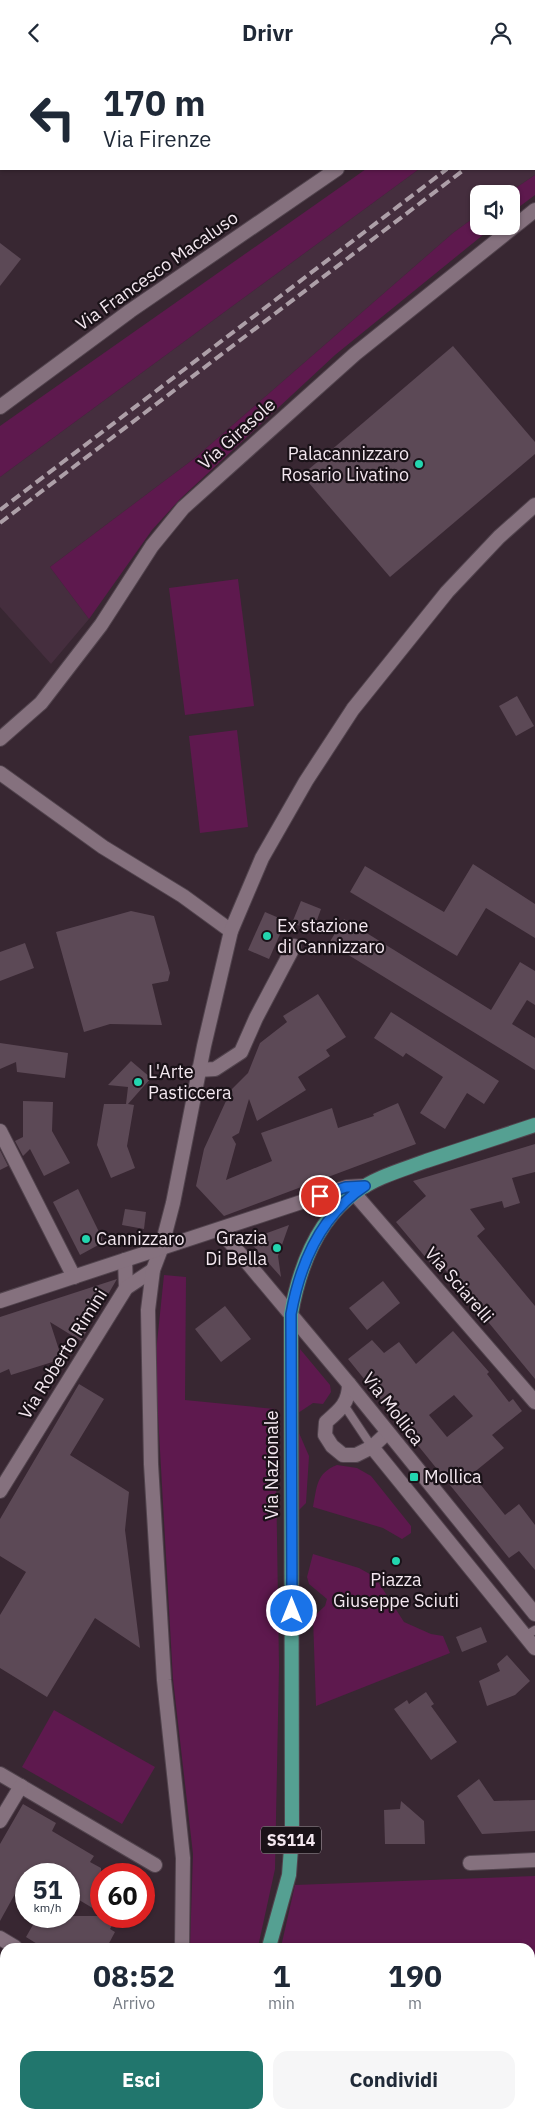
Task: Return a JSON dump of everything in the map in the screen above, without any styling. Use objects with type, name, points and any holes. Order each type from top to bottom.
[{"type":"main road","name":"Via Nazionale","points":[[270,1943],[288,1875],[292,1835],[291,1314],[296,1283],[309,1251],[334,1213],[359,1189],[392,1173],[535,1125]]},
{"type":"street","name":"Via Francesco Macaluso","points":[[0,407],[130,311],[336,170]]},
{"type":"street","name":"Via Girasole","points":[[0,739],[41,703],[101,625],[152,546],[184,509],[354,354],[535,210]]},
{"type":"street","points":[[182,1943],[183,1858],[164,1680],[151,1463],[148,1310],[153,1270],[161,1249],[173,1203],[198,1070],[231,931],[262,858],[306,781],[353,709],[448,592],[500,537],[535,505]]},
{"type":"street","points":[[0,773],[103,847],[183,896],[231,931]]},
{"type":"street","points":[[198,1070],[215,1069],[241,1052],[256,1018],[294,947]]},
{"type":"street","points":[[0,1131],[74,1277]]},
{"type":"street","points":[[0,1301],[346,1187],[359,1189]]},
{"type":"street","name":"Via Sciarelli","points":[[359,1189],[535,1402]]},
{"type":"street","points":[[307,1201],[327,1207],[334,1213]]},
{"type":"street","name":"Via Mollica","points":[[220,1230],[349,1384],[535,1614]]},
{"type":"street","points":[[125,1260],[126,1288]]},
{"type":"street","points":[[126,1288],[153,1270]]},
{"type":"street","name":"Via Roberto Rimini","points":[[0,1491],[126,1288]]},
{"type":"street","points":[[349,1384],[349,1395],[344,1405],[326,1422],[325,1435],[332,1446],[344,1455],[356,1455],[372,1447],[387,1433]]},
{"type":"street","points":[[372,1447],[530,1633],[535,1647]]},
{"type":"street","points":[[0,1774],[152,1863]]},
{"type":"street","points":[[0,1821],[21,1786]]},
{"type":"street","points":[[470,1863],[535,1860]]},
{"type":"lane","points":[[344,1405],[372,1447]]},
{"type":"shaded area","points":[[365,170],[418,170],[0,477],[0,426]]},
{"type":"shaded area","points":[[418,170],[535,170],[535,175],[520,185],[470,185],[470,221],[453,233],[195,458],[50,567],[89,619],[51,664],[0,607],[0,477]]},
{"type":"shaded area","points":[[535,175],[535,195],[520,206],[520,185]]},
{"type":"shaded area","points":[[470,221],[470,235],[483,235],[335,355],[180,499],[152,530],[89,619],[50,567],[195,458],[453,233]]},
{"type":"shaded area","points":[[238,579],[254,706],[185,715],[169,588]]},
{"type":"shaded area","points":[[237,730],[248,827],[200,833],[189,736]]},
{"type":"shaded area","points":[[164,1275],[186,1277],[185,1400],[275,1409],[279,1666],[275,1869],[259,1943],[190,1943],[193,1854],[173,1679],[155,1362]]},
{"type":"shaded area","points":[[300,1349],[330,1385],[331,1392],[323,1404],[313,1403],[298,1413]]},
{"type":"shaded area","points":[[299,1433],[309,1456],[306,1503],[299,1510]]},
{"type":"shaded area","points":[[337,1465],[357,1468],[371,1476],[411,1526],[411,1533],[402,1539],[383,1528],[313,1507],[321,1477],[330,1468]]},
{"type":"shaded area","points":[[313,1554],[359,1568],[375,1577],[404,1622],[431,1634],[443,1636],[450,1653],[316,1706],[313,1617],[325,1606],[327,1599],[309,1584],[307,1577]]},
{"type":"shaded area","points":[[54,1710],[155,1767],[122,1824],[22,1767]]},
{"type":"shaded area","points":[[535,1876],[535,1943],[282,1943],[295,1885]]},
{"type":"building","points":[[0,243],[21,259],[0,286]]},
{"type":"building","name":"Palacannizzaro Rosario Livatino","points":[[453,346],[535,442],[535,454],[390,577],[302,475]]},
{"type":"building","points":[[517,696],[534,726],[516,736],[499,706]]},
{"type":"building","points":[[473,864],[535,904],[535,938],[486,908],[457,956],[350,892],[365,866],[444,912]]},
{"type":"building","points":[[301,901],[321,909],[313,931],[292,923]]},
{"type":"building","points":[[131,911],[154,916],[170,973],[168,981],[152,984],[162,1025],[110,1024],[84,1032],[56,932]]},
{"type":"building","name":"Ex stazione di Cannizzaro","points":[[265,912],[286,921],[269,959],[248,950]]},
{"type":"building","points":[[344,919],[491,1010],[520,962],[535,971],[535,1005],[527,1000],[512,1024],[535,1038],[535,1070],[329,943]]},
{"type":"building","points":[[25,943],[34,968],[0,981],[0,952]]},
{"type":"building","points":[[318,994],[346,1037],[326,1050],[330,1056],[298,1077],[306,1090],[257,1121],[249,1099],[239,1133],[232,1137],[236,1144],[226,1180],[272,1161],[261,1133],[332,1108],[338,1128],[374,1116],[373,1114],[398,1103],[416,1144],[224,1216],[196,1186],[204,1149],[231,1090],[248,1073],[260,1043],[287,1022],[283,1016]]},
{"type":"building","points":[[391,1012],[499,1081],[484,1104],[467,1093],[445,1129],[420,1113],[443,1077],[406,1053],[403,1057],[374,1038]]},
{"type":"building","points":[[0,1043],[68,1053],[65,1078],[17,1072],[16,1062],[0,1069]]},
{"type":"building","points":[[131,1061],[151,1078],[128,1104],[134,1105],[127,1146],[135,1168],[111,1178],[97,1145],[104,1104],[126,1104],[128,1087],[108,1085]]},
{"type":"building","points":[[23,1101],[53,1102],[52,1131],[70,1163],[44,1176],[30,1149],[23,1156],[15,1141],[23,1137]]},
{"type":"building","points":[[535,1144],[535,1172],[512,1178],[520,1203],[504,1208],[502,1201],[470,1209],[485,1229],[477,1236],[535,1306],[535,1379],[442,1266],[437,1271],[396,1222],[426,1196],[413,1181]]},
{"type":"building","points":[[0,1150],[8,1166],[0,1170]]},
{"type":"building","points":[[78,1189],[102,1238],[102,1243],[80,1255],[53,1202]]},
{"type":"building","points":[[125,1209],[146,1212],[144,1229],[122,1225]]},
{"type":"building","points":[[289,1225],[278,1256],[281,1277],[248,1240]]},
{"type":"building","points":[[117,1279],[81,1341],[50,1322],[62,1359],[11,1375],[9,1369],[0,1373],[0,1317]]},
{"type":"building","points":[[383,1281],[400,1303],[367,1330],[349,1308]]},
{"type":"building","points":[[225,1306],[251,1339],[221,1362],[195,1329]]},
{"type":"building","points":[[453,1331],[489,1372],[487,1374],[509,1402],[513,1399],[522,1411],[492,1435],[504,1448],[472,1474],[505,1515],[519,1504],[535,1525],[535,1570],[519,1551],[509,1558],[348,1359],[372,1340],[384,1353],[399,1342],[416,1364]],"holes":[[[454,1395],[473,1416],[447,1437],[429,1415]]]},
{"type":"building","points":[[79,1384],[104,1399],[70,1455],[129,1492],[125,1530],[140,1648],[95,1618],[47,1697],[0,1668],[0,1615],[26,1572],[0,1556],[0,1519]]},
{"type":"building","points":[[481,1627],[487,1642],[462,1652],[456,1637]]},
{"type":"building","points":[[507,1655],[530,1681],[515,1695],[487,1706],[479,1681],[500,1671],[497,1664]]},
{"type":"building","points":[[426,1692],[434,1704],[431,1706],[457,1742],[431,1760],[394,1709],[407,1700],[409,1704]]},
{"type":"building","points":[[479,1779],[494,1801],[535,1800],[535,1831],[482,1834],[457,1796]]},
{"type":"building","points":[[401,1801],[424,1821],[425,1844],[385,1844],[384,1810],[400,1809]]},
{"type":"building","points":[[23,1804],[56,1823],[52,1831],[94,1856],[90,1862],[92,1863],[90,1863],[90,1906],[80,1901],[80,1863],[15,1863],[15,1894],[0,1921],[0,1844]]},
{"type":"building","points":[[80,1916],[90,1916],[90,1928],[111,1928],[115,1932],[109,1943],[36,1943],[26,1937],[31,1928],[80,1928]]},
{"type":"railway","points":[[0,510],[446,170]]},
{"type":"railway","points":[[0,523],[464,170]]},
{"type":"place","name":"Palacannizzaro Rosario Livatino","points":[[419,464]]},
{"type":"place","name":"Ex stazione di Cannizzaro","points":[[267,936]]},
{"type":"place","name":"L'Arte Pasticcera","points":[[138,1082]]},
{"type":"place","name":"Cannizzaro","points":[[86,1239]]},
{"type":"place","name":"Grazia Di Bella","points":[[277,1248]]},
{"type":"place","name":"Mollica","points":[[414,1477]]},
{"type":"place","name":"Piazza Giuseppe Sciuti","points":[[396,1561]]},
{"type":"route","points":[[292,1611],[291,1314],[296,1283],[309,1251],[324,1226],[340,1206],[365,1186],[346,1187],[320,1196]]}]
